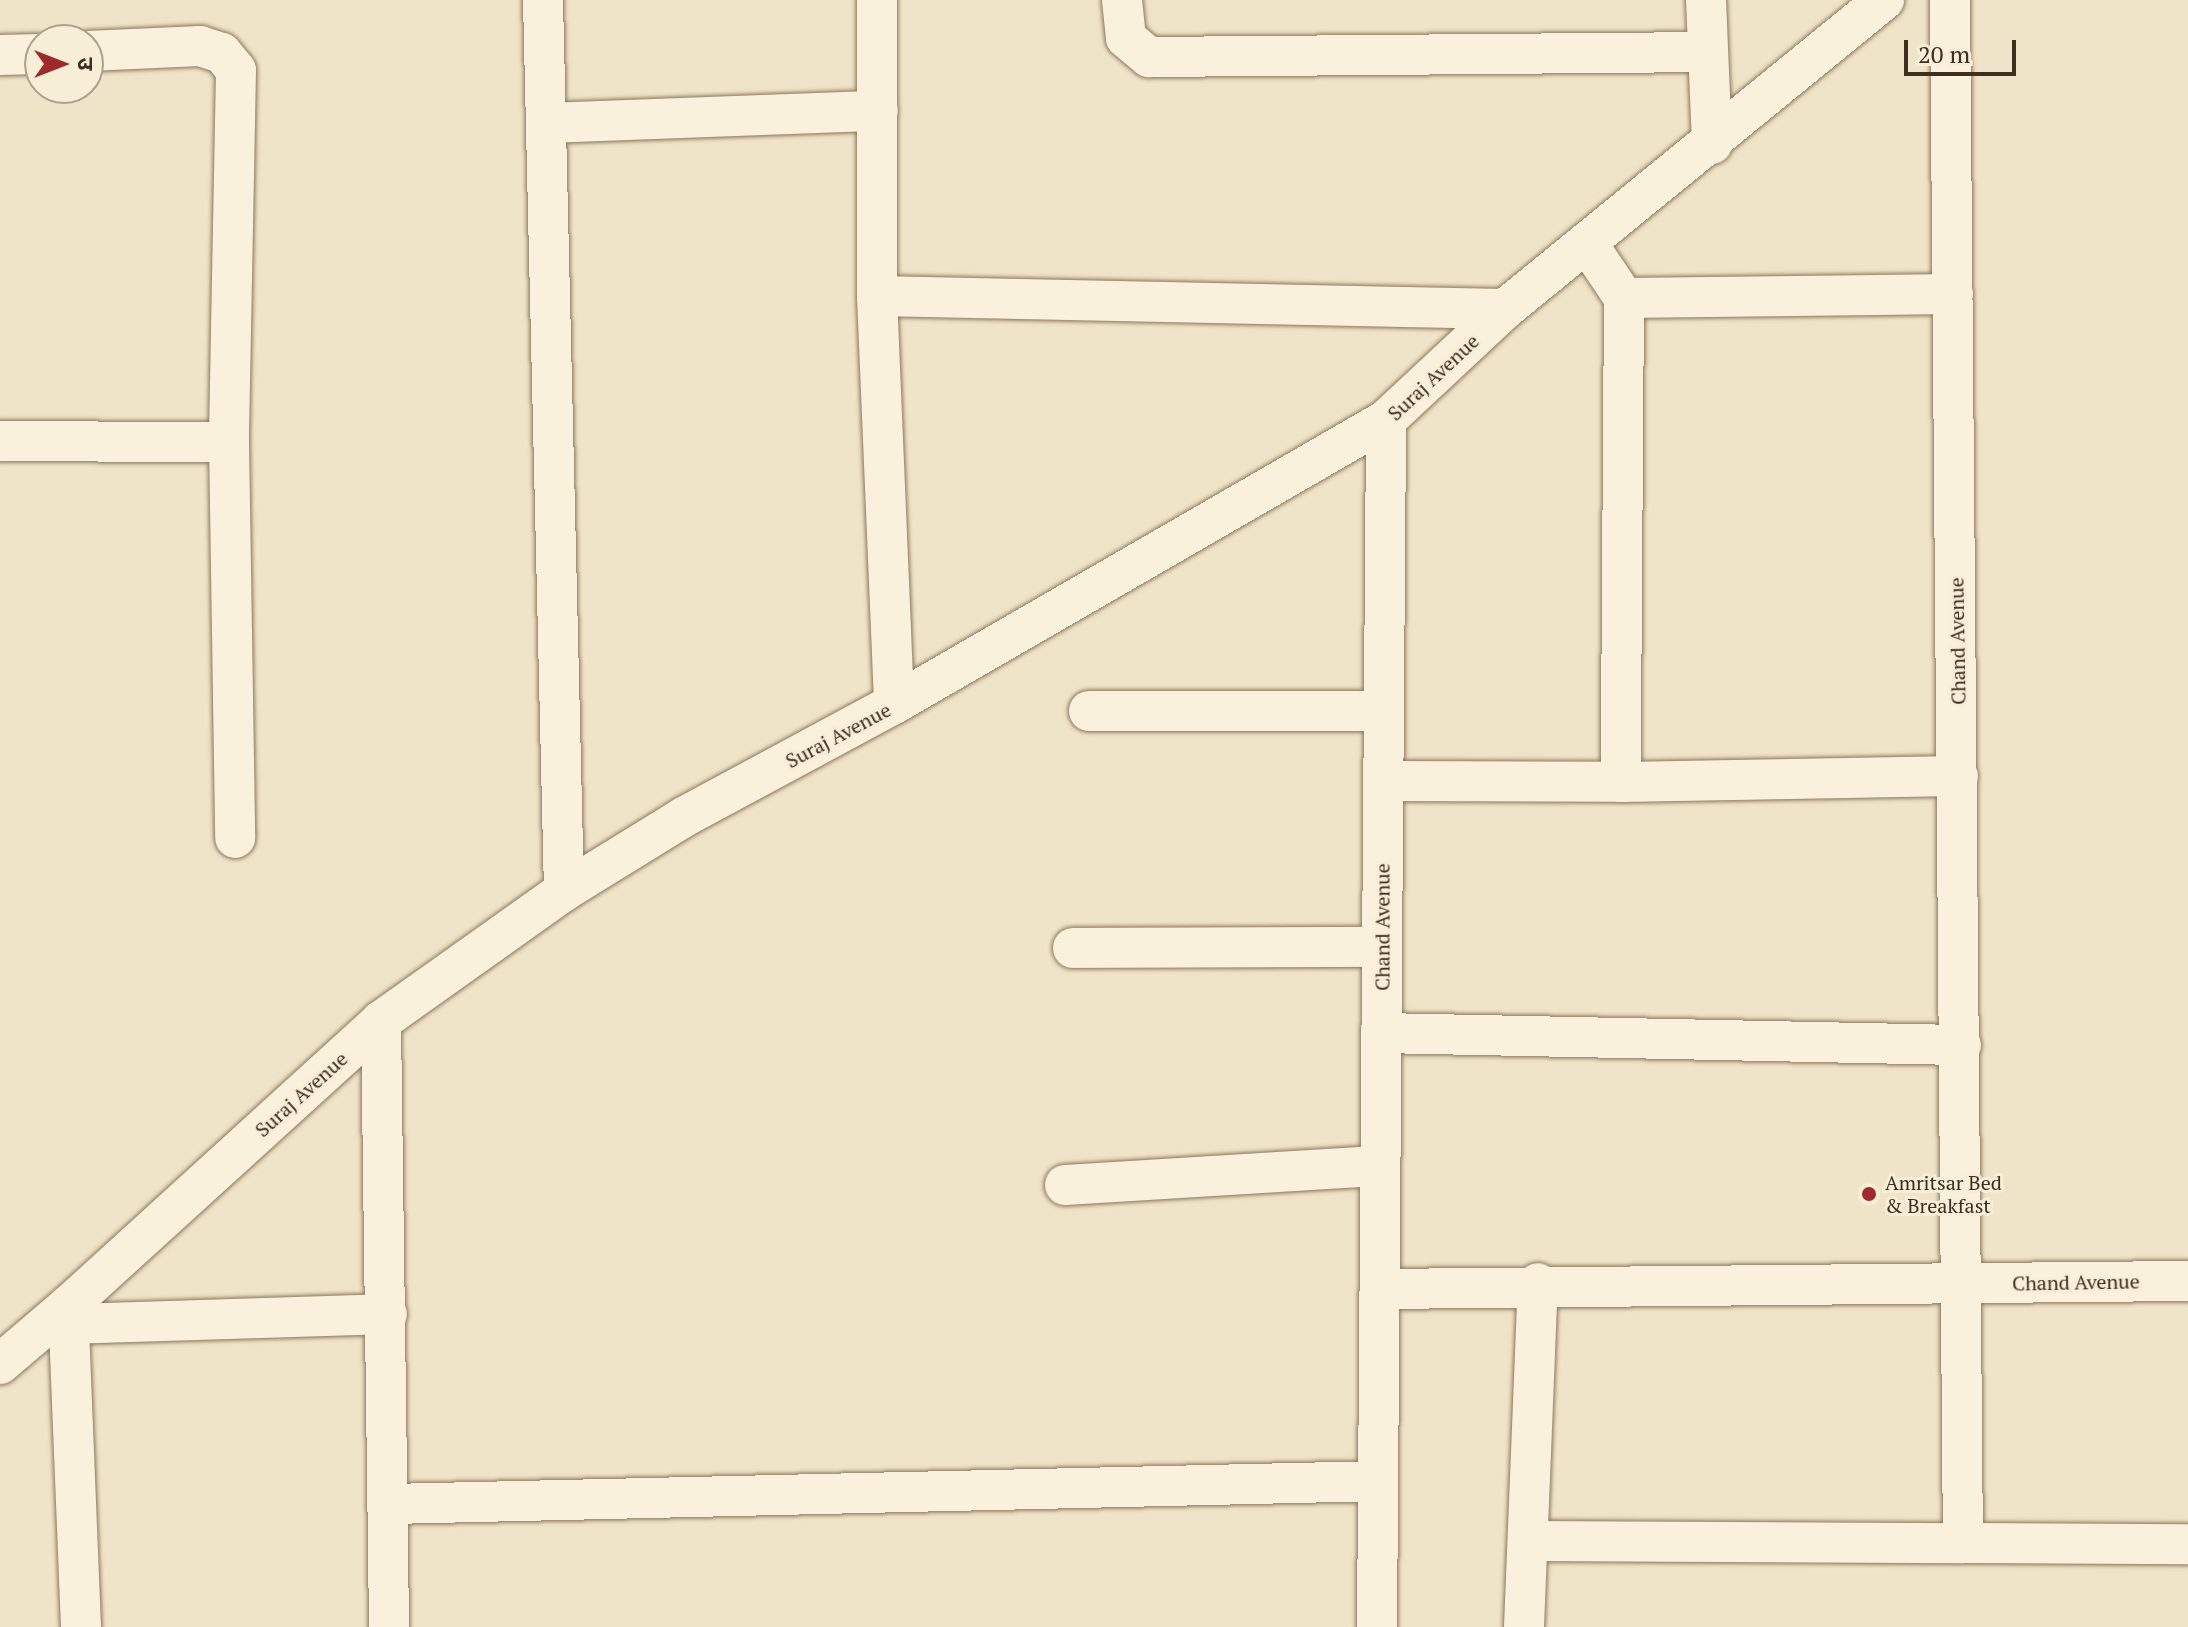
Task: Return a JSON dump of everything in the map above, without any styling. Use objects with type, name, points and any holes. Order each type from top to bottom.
[{"type":"street","points":[[543,0],[564,891]]},
{"type":"street","points":[[877,0],[877,296],[894,704]]},
{"type":"street","points":[[1122,0],[1126,38],[1149,57],[1708,52]]},
{"type":"street","points":[[1706,0],[1712,144]]},
{"type":"street","name":"Suraj Avenue","points":[[0,1364],[69,1315],[381,1021],[564,891],[684,817],[894,704],[1386,420],[1505,309],[1712,144],[1884,0]]},
{"type":"street","name":"Chand Avenue","points":[[1950,0],[1964,1283]]},
{"type":"street","points":[[104,50],[200,46],[222,53],[236,70],[229,442],[235,838]]},
{"type":"street","points":[[0,55],[24,54]]},
{"type":"street","points":[[546,123],[878,111]]},
{"type":"street","points":[[1587,243],[1624,298],[1621,782]]},
{"type":"street","points":[[1624,298],[1953,294]]},
{"type":"street","points":[[877,296],[1505,309]]},
{"type":"street","name":"Chand Avenue","points":[[1377,1627],[1380,1289],[1376,1166],[1381,1033],[1386,420]]},
{"type":"street","points":[[0,441],[229,442]]},
{"type":"street","points":[[1089,711],[1384,711]]},
{"type":"street","points":[[1383,781],[1621,782],[1958,776]]},
{"type":"street","points":[[1073,948],[1382,947]]},
{"type":"street","points":[[381,1021],[390,1504],[389,1627]]},
{"type":"street","points":[[1381,1033],[1961,1045]]},
{"type":"street","points":[[1065,1185],[1376,1166]]},
{"type":"street","name":"Chand Avenue","points":[[1380,1289],[1538,1283],[2188,1281]]},
{"type":"street","points":[[1524,1627],[1538,1283]]},
{"type":"street","points":[[1963,1543],[1964,1283]]},
{"type":"street","points":[[81,1627],[69,1315],[387,1314]]},
{"type":"street","points":[[390,1504],[1378,1481]]},
{"type":"street","points":[[1528,1541],[2188,1544]]},
{"type":"place","name":"Amritsar Bed & Breakfast","points":[[1869,1194]]}]
